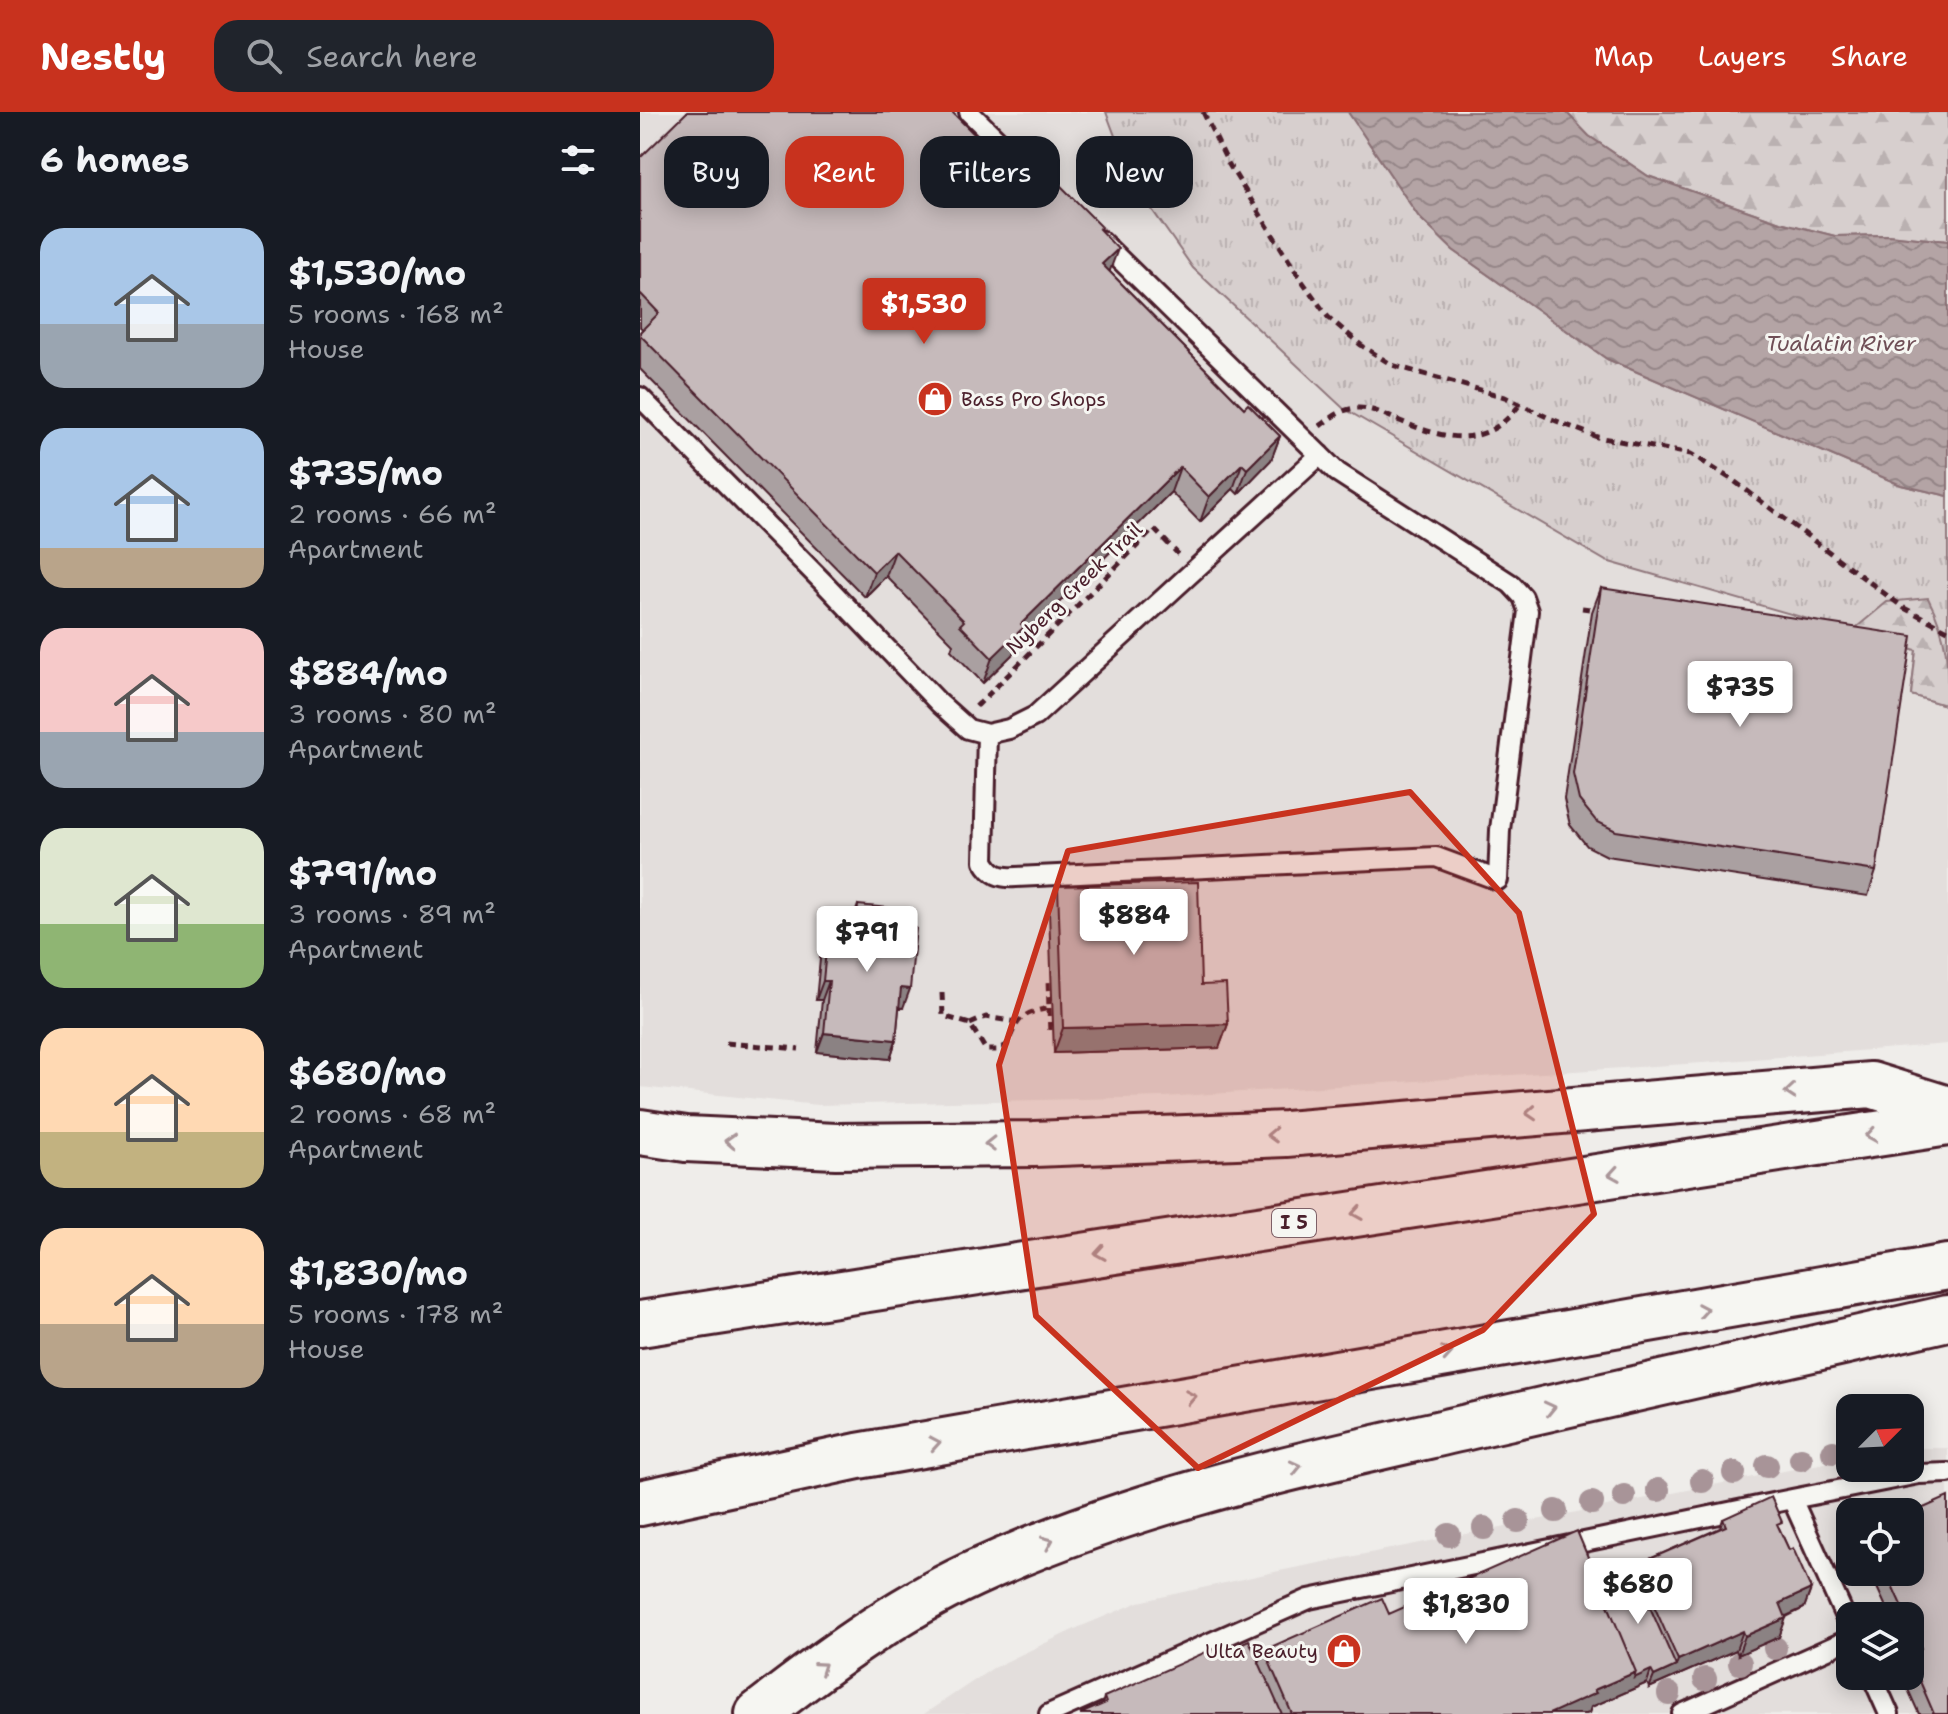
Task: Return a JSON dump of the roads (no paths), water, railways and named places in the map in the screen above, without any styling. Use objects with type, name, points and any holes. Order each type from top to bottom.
[{"type":"highway","points":[[640,1132],[686,1139],[836,1146],[1034,1144],[1286,1134],[1871,1085],[1948,1109]]},
{"type":"highway","name":"I 5","points":[[640,1324],[1948,1123]]},
{"type":"highway","points":[[640,1485],[858,1456],[1948,1267]]},
{"type":"highway","points":[[758,1714],[857,1642],[918,1603],[969,1576],[1080,1528],[1217,1485],[1948,1318]]},
{"type":"highway","points":[[640,1503],[858,1456]]},
{"type":"lane","points":[[969,112],[993,136]]},
{"type":"lane","points":[[987,734],[984,861],[991,872],[1003,878],[1421,856],[1447,859],[1498,880],[1500,830],[1528,611],[1523,597],[1511,584],[1337,472],[1083,223]]},
{"type":"lane","points":[[640,397],[939,703],[968,729],[987,734],[1009,729],[1035,716],[1320,455]]},
{"type":"lane","points":[[1049,1714],[1309,1599],[1792,1499],[1919,1474],[1948,1473]]},
{"type":"lane","points":[[1792,1499],[1838,1602]]},
{"type":"lane","points":[[1682,1714],[1836,1645]]},
{"type":"lane","points":[[1878,1690],[1889,1714]]},
{"type":"water","name":"Tualatin River","points":[[1348,112],[1566,112],[1589,136],[1648,176],[1780,222],[1835,236],[1887,235],[1948,241],[1948,496],[1901,485],[1607,359],[1453,250],[1419,217]]},
{"type":"place","name":"Bass Pro Shops","points":[[935,399]]},
{"type":"place","name":"Ulta Beauty","points":[[1344,1651]]}]
